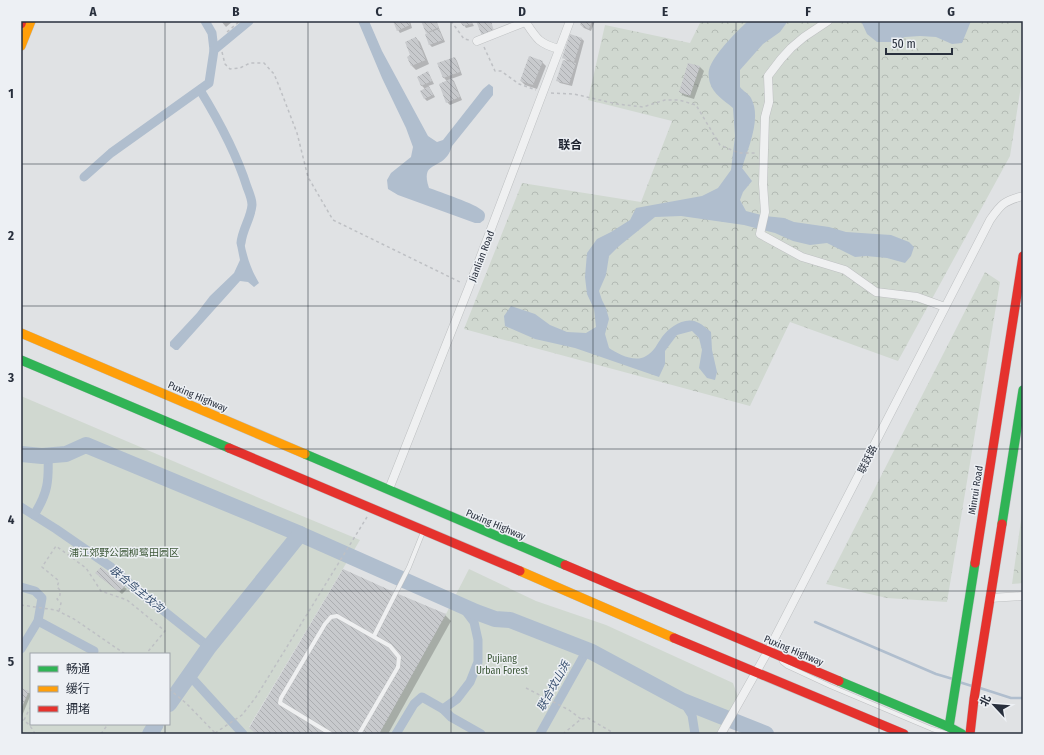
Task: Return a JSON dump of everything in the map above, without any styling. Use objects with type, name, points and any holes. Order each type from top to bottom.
[{"type":"main road","points":[[21,46],[31,21]]},
{"type":"main road","name":"Minrui Road","points":[[948,731],[1023,256]]},
{"type":"main road","name":"Puxing Highway","points":[[21,333],[768,650],[948,731],[962,734]]},
{"type":"main road","points":[[21,360],[756,673],[904,734]]},
{"type":"main road","points":[[970,734],[974,699],[1023,390]]},
{"type":"street","points":[[477,41],[525,21],[536,38],[548,46],[559,49]]},
{"type":"street","name":"Jianlian Road","points":[[389,490],[570,21]]},
{"type":"street","points":[[828,21],[804,37],[791,48],[777,63],[768,76],[769,102],[765,117],[763,184],[765,212],[760,234],[802,257],[844,270],[876,292],[917,297],[945,307]]},
{"type":"street","name":"联跃路","points":[[721,734],[756,673],[990,220],[1000,205],[1023,196]]},
{"type":"street","points":[[990,598],[1023,596]]},
{"type":"lane","points":[[374,636],[409,567],[424,532]]},
{"type":"lane","points":[[331,734],[280,703],[281,698],[325,624],[331,617],[337,616],[390,646],[399,657],[398,667],[359,734]]},
{"type":"path","points":[[227,32],[240,21]]},
{"type":"path","points":[[451,21],[464,39],[482,43],[494,71],[501,71],[519,84],[543,93],[574,94],[617,104],[643,107],[665,100],[679,100],[696,105],[720,145],[739,152],[764,154]]},
{"type":"path","points":[[222,52],[225,64],[230,69],[240,68],[250,63],[264,63],[274,74],[297,133],[308,177],[333,220],[469,286]]},
{"type":"path","points":[[170,690],[187,704],[216,733],[242,715],[256,697],[352,543],[371,509]]},
{"type":"path","points":[[59,611],[61,603],[57,599],[60,595],[60,590],[57,587],[59,581],[42,567],[56,546],[86,568],[101,591],[127,600],[165,631],[147,653]]},
{"type":"path","points":[[22,605],[59,611],[74,619],[124,653]]},
{"type":"path","points":[[526,688],[569,710],[581,719]]},
{"type":"path","points":[[24,720],[30,708]]},
{"type":"path","points":[[563,734],[581,719],[588,718],[615,734]]},
{"type":"path","points":[[21,719],[31,727],[35,734]]},
{"type":"path","points":[[102,734],[107,725]]},
{"type":"green space","points":[[701,21],[1023,21],[1023,73],[1010,156],[898,361],[790,322],[750,406],[464,329],[522,183],[641,202],[672,121],[588,100],[605,25],[690,43]]},
{"type":"green space","points":[[985,272],[1000,282],[947,602],[887,598],[826,584]]},
{"type":"green space","name":"浦江郊野公园柳鹭田园区","points":[[21,396],[360,540],[249,727],[256,734],[21,734]]},
{"type":"green space","points":[[1023,506],[1023,583],[1012,584]]},
{"type":"green space","name":"Pujiang Urban Forest","points":[[469,569],[536,601],[606,625],[733,683],[738,697],[717,734],[379,734],[446,614]]},
{"type":"water","points":[[358,21],[369,21],[382,51],[428,136],[437,142],[443,140],[483,89],[489,84],[493,87],[493,95],[452,146],[448,155],[444,160],[431,167],[427,174],[429,188],[466,202],[483,211],[485,218],[480,223],[475,223],[398,195],[388,189],[387,180],[391,173],[411,157],[413,147]]},
{"type":"water","points":[[748,21],[788,21],[780,32],[763,44],[740,70],[740,87],[751,98],[755,115],[753,133],[742,168],[752,181],[743,192],[740,200],[746,211],[765,216],[784,218],[794,222],[829,227],[846,232],[891,235],[909,242],[914,247],[911,256],[905,263],[887,258],[866,256],[855,257],[827,243],[810,245],[793,241],[775,233],[744,225],[681,216],[655,217],[609,256],[606,275],[599,291],[609,319],[605,334],[609,348],[627,357],[637,359],[642,358],[655,348],[665,333],[673,326],[683,321],[694,321],[711,332],[712,350],[717,372],[715,380],[707,378],[699,368],[702,350],[699,338],[692,331],[677,335],[665,351],[665,364],[659,377],[575,348],[535,339],[505,326],[504,316],[511,306],[535,314],[550,325],[567,332],[586,333],[596,327],[594,309],[587,294],[585,277],[587,253],[597,239],[630,220],[636,208],[702,196],[718,188],[731,170],[735,136],[733,108],[714,91],[710,82],[709,71],[711,64],[720,51],[731,37]]},
{"type":"water","points":[[860,21],[971,21],[962,43],[952,44],[936,37],[920,36],[905,37],[892,42],[877,42],[867,34]]},
{"type":"water","points":[[244,242],[246,253],[259,283],[254,287],[248,282],[240,281],[178,350],[175,350],[170,346],[170,342],[197,313],[210,296],[234,273],[240,260],[237,245]]},
{"type":"building","points":[[393,21],[409,21],[410,25],[397,31]]},
{"type":"building","points":[[421,21],[436,21],[439,27],[426,33]]},
{"type":"building","points":[[460,21],[471,21],[472,24],[463,26]]},
{"type":"building","points":[[476,21],[491,21],[494,31],[482,36]]},
{"type":"building","points":[[581,21],[592,21],[589,29],[580,25]]},
{"type":"building","points":[[439,29],[443,40],[429,45],[425,34]]},
{"type":"building","points":[[570,34],[582,38],[574,62],[562,58]]},
{"type":"building","points":[[416,37],[426,60],[411,66],[407,57],[410,55],[405,42]]},
{"type":"building","points":[[529,56],[543,61],[533,85],[520,81]]},
{"type":"building","points":[[455,57],[460,72],[443,78],[437,63]]},
{"type":"building","points":[[563,60],[576,63],[569,84],[556,81]]},
{"type":"building","points":[[688,63],[700,66],[690,96],[679,92]]},
{"type":"building","points":[[428,71],[432,81],[421,86],[417,77]]},
{"type":"building","points":[[452,78],[460,97],[446,103],[439,84]]},
{"type":"building","points":[[429,86],[433,95],[424,99],[420,91]]},
{"type":"building","points":[[101,567],[125,586],[119,592],[95,573]]},
{"type":"building","points":[[343,569],[446,614],[379,734],[256,734],[249,728]]},
{"type":"building","points":[[21,688],[29,691],[21,709]]},
{"type":"waterway","points":[[205,21],[212,33],[214,50]]},
{"type":"waterway","points":[[84,177],[111,153],[209,83],[214,50],[249,21]]},
{"type":"waterway","points":[[200,90],[232,149],[243,174],[251,198],[252,205],[250,215],[241,243]]},
{"type":"waterway","points":[[21,454],[42,456],[66,454],[86,445],[300,534],[476,612],[495,619],[510,620],[592,652],[683,701],[766,734]]},
{"type":"waterway","points":[[34,515],[39,507],[47,486],[48,455]]},
{"type":"waterway","name":"联合鸟主坟沟","points":[[21,507],[111,567],[209,647]]},
{"type":"waterway","name":"联合鸟主坟沟","points":[[170,703],[209,647],[300,534]]},
{"type":"waterway","points":[[21,587],[35,591],[42,598],[38,621],[21,649]]},
{"type":"waterway","points":[[396,734],[414,704],[422,697],[443,709],[457,699],[470,682],[478,662],[478,640],[474,622],[462,606]]},
{"type":"waterway","points":[[38,621],[94,651]]},
{"type":"waterway","points":[[815,622],[936,674],[953,679]]},
{"type":"waterway","name":"联合坟山浜","points":[[540,734],[587,650]]},
{"type":"waterway","name":"联合鸟主坟沟","points":[[190,676],[243,734]]},
{"type":"waterway","points":[[959,682],[972,686]]},
{"type":"waterway","points":[[980,688],[1011,698],[1023,698]]},
{"type":"waterway","points":[[683,701],[692,715],[695,734]]},
{"type":"waterway","points":[[443,709],[451,717],[481,734]]},
{"type":"waterway","name":"联合鸟主坟沟","points":[[150,734],[155,725]]},
{"type":"waterway","points":[[695,733],[699,734]]},
{"type":"traffic: fast","points":[[21,360],[229,448]]},
{"type":"traffic: fast","points":[[1002,524],[1023,390]]},
{"type":"traffic: fast","points":[[305,454],[565,565]]},
{"type":"traffic: fast","points":[[949,727],[975,563]]},
{"type":"traffic: fast","points":[[839,681],[949,727],[962,734]]},
{"type":"traffic: slow","points":[[21,46],[31,21]]},
{"type":"traffic: slow","points":[[21,333],[305,454]]},
{"type":"traffic: slow","points":[[520,571],[674,638]]},
{"type":"traffic: jam","points":[[975,563],[1023,256]]},
{"type":"traffic: jam","points":[[229,448],[520,571]]},
{"type":"traffic: jam","points":[[970,734],[974,699],[1002,524]]},
{"type":"traffic: jam","points":[[565,565],[839,681]]},
{"type":"traffic: jam","points":[[674,638],[904,734]]},
{"type":"district","name":"联合","points":[[570,145]]}]
